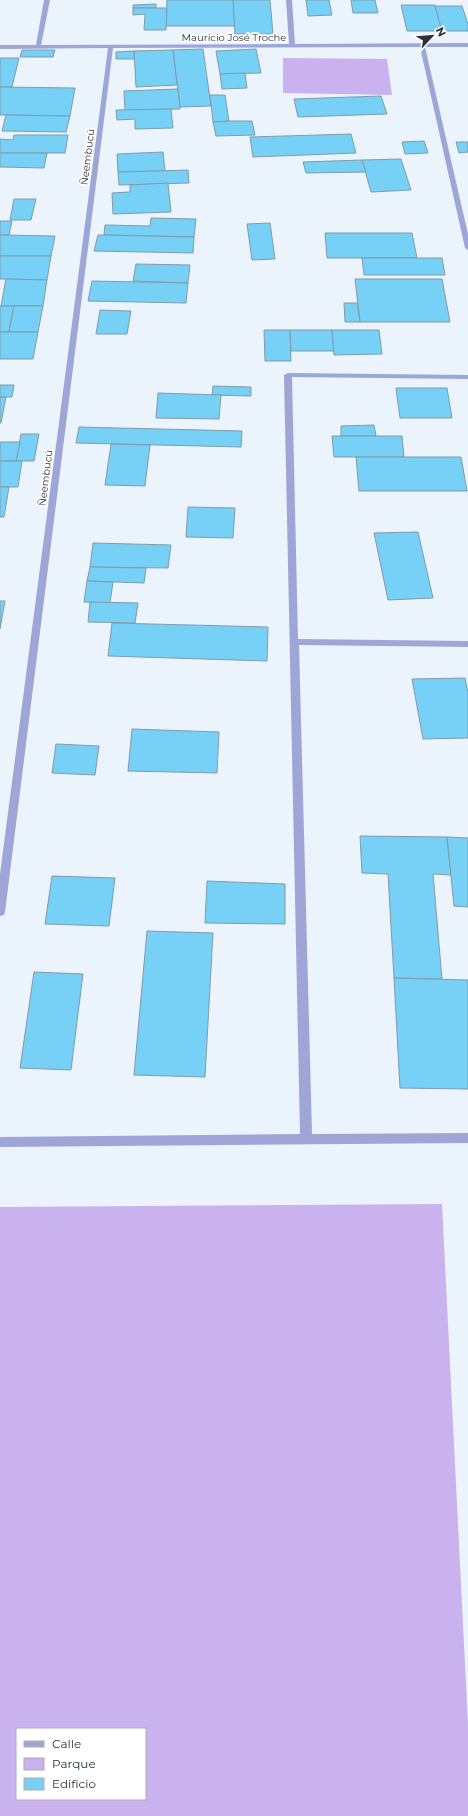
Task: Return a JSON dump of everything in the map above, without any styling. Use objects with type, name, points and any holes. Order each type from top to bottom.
[{"type":"street","points":[[38,47],[46,0]]},
{"type":"street","points":[[289,0],[292,46]]},
{"type":"street","points":[[422,45],[468,248]]},
{"type":"street","name":"Mauricio José Troche","points":[[0,47],[468,45]]},
{"type":"street","name":"Ñeembucú","points":[[0,912],[111,46]]},
{"type":"street","points":[[306,1139],[288,375],[468,377]]},
{"type":"street","points":[[294,642],[468,644]]},
{"type":"street","points":[[0,1142],[468,1138]]},
{"type":"green space","points":[[283,58],[387,59],[392,95],[283,93]]},
{"type":"green space","points":[[442,1204],[468,1725],[468,1816],[0,1816],[0,1207]]},
{"type":"building","points":[[167,0],[233,0],[235,26],[166,26]]},
{"type":"building","points":[[233,0],[270,0],[273,34],[235,34]]},
{"type":"building","points":[[306,0],[329,0],[332,15],[308,16]]},
{"type":"building","points":[[351,0],[375,0],[378,13],[353,13]]},
{"type":"building","points":[[156,4],[156,8],[133,8],[133,5]]},
{"type":"building","points":[[401,5],[435,5],[442,31],[407,31]]},
{"type":"building","points":[[435,6],[462,6],[468,24],[468,31],[442,31]]},
{"type":"building","points":[[133,8],[167,8],[166,30],[144,30],[145,14],[133,15]]},
{"type":"building","points":[[203,49],[211,106],[180,107],[173,50]]},
{"type":"building","points":[[256,49],[261,73],[220,74],[216,51]]},
{"type":"building","points":[[22,50],[55,50],[53,57],[20,57]]},
{"type":"building","points":[[173,50],[177,85],[136,87],[134,51]]},
{"type":"building","points":[[134,51],[134,59],[116,59],[116,52]]},
{"type":"building","points":[[0,58],[19,58],[12,87],[0,87]]},
{"type":"building","points":[[245,73],[247,88],[222,89],[220,74]]},
{"type":"building","points":[[0,87],[75,88],[70,116],[0,115]]},
{"type":"building","points":[[178,89],[180,109],[125,110],[124,91]]},
{"type":"building","points":[[210,95],[225,95],[229,121],[213,122]]},
{"type":"building","points":[[381,96],[387,114],[298,117],[294,99]]},
{"type":"building","points":[[171,109],[173,128],[135,129],[135,119],[117,120],[116,110]]},
{"type":"building","points":[[6,115],[70,116],[66,132],[2,131]]},
{"type":"building","points":[[252,121],[255,135],[216,136],[213,122]]},
{"type":"building","points":[[351,134],[356,153],[253,157],[250,137]]},
{"type":"building","points":[[14,135],[68,135],[65,153],[0,153],[0,139],[13,140]]},
{"type":"building","points":[[424,141],[428,153],[405,154],[402,142]]},
{"type":"building","points":[[456,142],[468,142],[468,152],[459,153]]},
{"type":"building","points":[[163,152],[165,171],[118,172],[117,154]]},
{"type":"building","points":[[0,153],[47,153],[44,168],[0,167]]},
{"type":"building","points":[[401,159],[411,190],[371,192],[362,160]]},
{"type":"building","points":[[362,160],[366,172],[306,173],[303,162]]},
{"type":"building","points":[[188,170],[189,183],[119,185],[118,172]]},
{"type":"building","points":[[168,183],[171,212],[113,214],[112,193],[130,192],[130,185]]},
{"type":"building","points":[[14,199],[36,199],[31,220],[10,220]]},
{"type":"building","points":[[151,218],[196,219],[194,237],[104,235],[105,225],[150,226]]},
{"type":"building","points":[[0,221],[12,221],[9,235],[0,235]]},
{"type":"building","points":[[270,223],[275,259],[252,260],[247,224]]},
{"type":"building","points":[[325,233],[412,233],[417,258],[327,258]]},
{"type":"building","points":[[0,235],[55,236],[51,256],[0,256]]},
{"type":"building","points":[[98,235],[194,237],[193,253],[94,251]]},
{"type":"building","points":[[0,256],[51,256],[47,280],[0,279]]},
{"type":"building","points":[[362,258],[442,258],[445,275],[364,275]]},
{"type":"building","points":[[136,264],[190,265],[188,283],[133,281]]},
{"type":"building","points":[[6,279],[47,280],[43,306],[1,306]]},
{"type":"building","points":[[355,279],[442,279],[450,322],[360,322]]},
{"type":"building","points":[[92,281],[188,283],[186,303],[88,301]]},
{"type":"building","points":[[344,303],[357,303],[360,322],[345,322]]},
{"type":"building","points":[[0,306],[14,306],[9,332],[0,332]]},
{"type":"building","points":[[14,306],[43,306],[38,332],[9,332]]},
{"type":"building","points":[[100,310],[131,311],[127,334],[96,334]]},
{"type":"building","points":[[264,330],[290,330],[291,361],[265,361]]},
{"type":"building","points":[[290,330],[332,330],[334,351],[291,351]]},
{"type":"building","points":[[332,330],[379,330],[382,354],[334,355]]},
{"type":"building","points":[[0,332],[38,332],[33,359],[0,359]]},
{"type":"building","points":[[0,385],[14,385],[12,397],[0,397]]},
{"type":"building","points":[[213,386],[251,387],[251,396],[212,395]]},
{"type":"building","points":[[396,388],[447,388],[452,418],[400,418]]},
{"type":"building","points":[[158,393],[221,395],[219,419],[156,418]]},
{"type":"building","points":[[0,397],[6,397],[1,423],[0,423]]},
{"type":"building","points":[[374,425],[376,436],[341,436],[341,426]]},
{"type":"building","points":[[79,427],[242,431],[241,447],[76,443]]},
{"type":"building","points":[[21,434],[39,434],[34,461],[16,461]]},
{"type":"building","points":[[332,436],[402,436],[404,457],[334,457]]},
{"type":"building","points":[[0,442],[20,442],[16,461],[0,461]]},
{"type":"building","points":[[111,444],[150,445],[145,486],[105,485]]},
{"type":"building","points":[[356,457],[461,457],[467,491],[359,491]]},
{"type":"building","points":[[0,461],[22,461],[18,487],[0,487]]},
{"type":"building","points":[[0,487],[9,487],[4,517],[0,517]]},
{"type":"building","points":[[188,507],[235,508],[233,538],[186,537]]},
{"type":"building","points":[[418,532],[433,598],[388,600],[374,533]]},
{"type":"building","points":[[93,543],[171,545],[168,568],[90,567]]},
{"type":"building","points":[[90,567],[146,568],[144,583],[87,581]]},
{"type":"building","points":[[87,581],[113,582],[110,603],[84,602]]},
{"type":"building","points":[[0,601],[5,601],[0,629]]},
{"type":"building","points":[[90,602],[138,603],[135,623],[88,622]]},
{"type":"building","points":[[112,623],[268,627],[267,661],[108,656]]},
{"type":"building","points":[[465,678],[468,693],[468,738],[423,739],[412,679]]},
{"type":"building","points":[[132,729],[219,732],[217,773],[128,771]]},
{"type":"building","points":[[56,744],[99,746],[95,775],[52,773]]},
{"type":"building","points":[[360,836],[447,837],[451,875],[433,874],[442,979],[394,978],[388,874],[362,873]]},
{"type":"building","points":[[447,837],[468,838],[468,907],[454,906]]},
{"type":"building","points":[[52,876],[115,878],[109,926],[45,924]]},
{"type":"building","points":[[207,881],[285,884],[285,924],[205,923]]},
{"type":"building","points":[[147,931],[213,933],[205,1077],[134,1075]]},
{"type":"building","points":[[34,972],[83,974],[71,1070],[20,1068]]},
{"type":"building","points":[[394,978],[468,980],[468,1089],[400,1088]]}]
